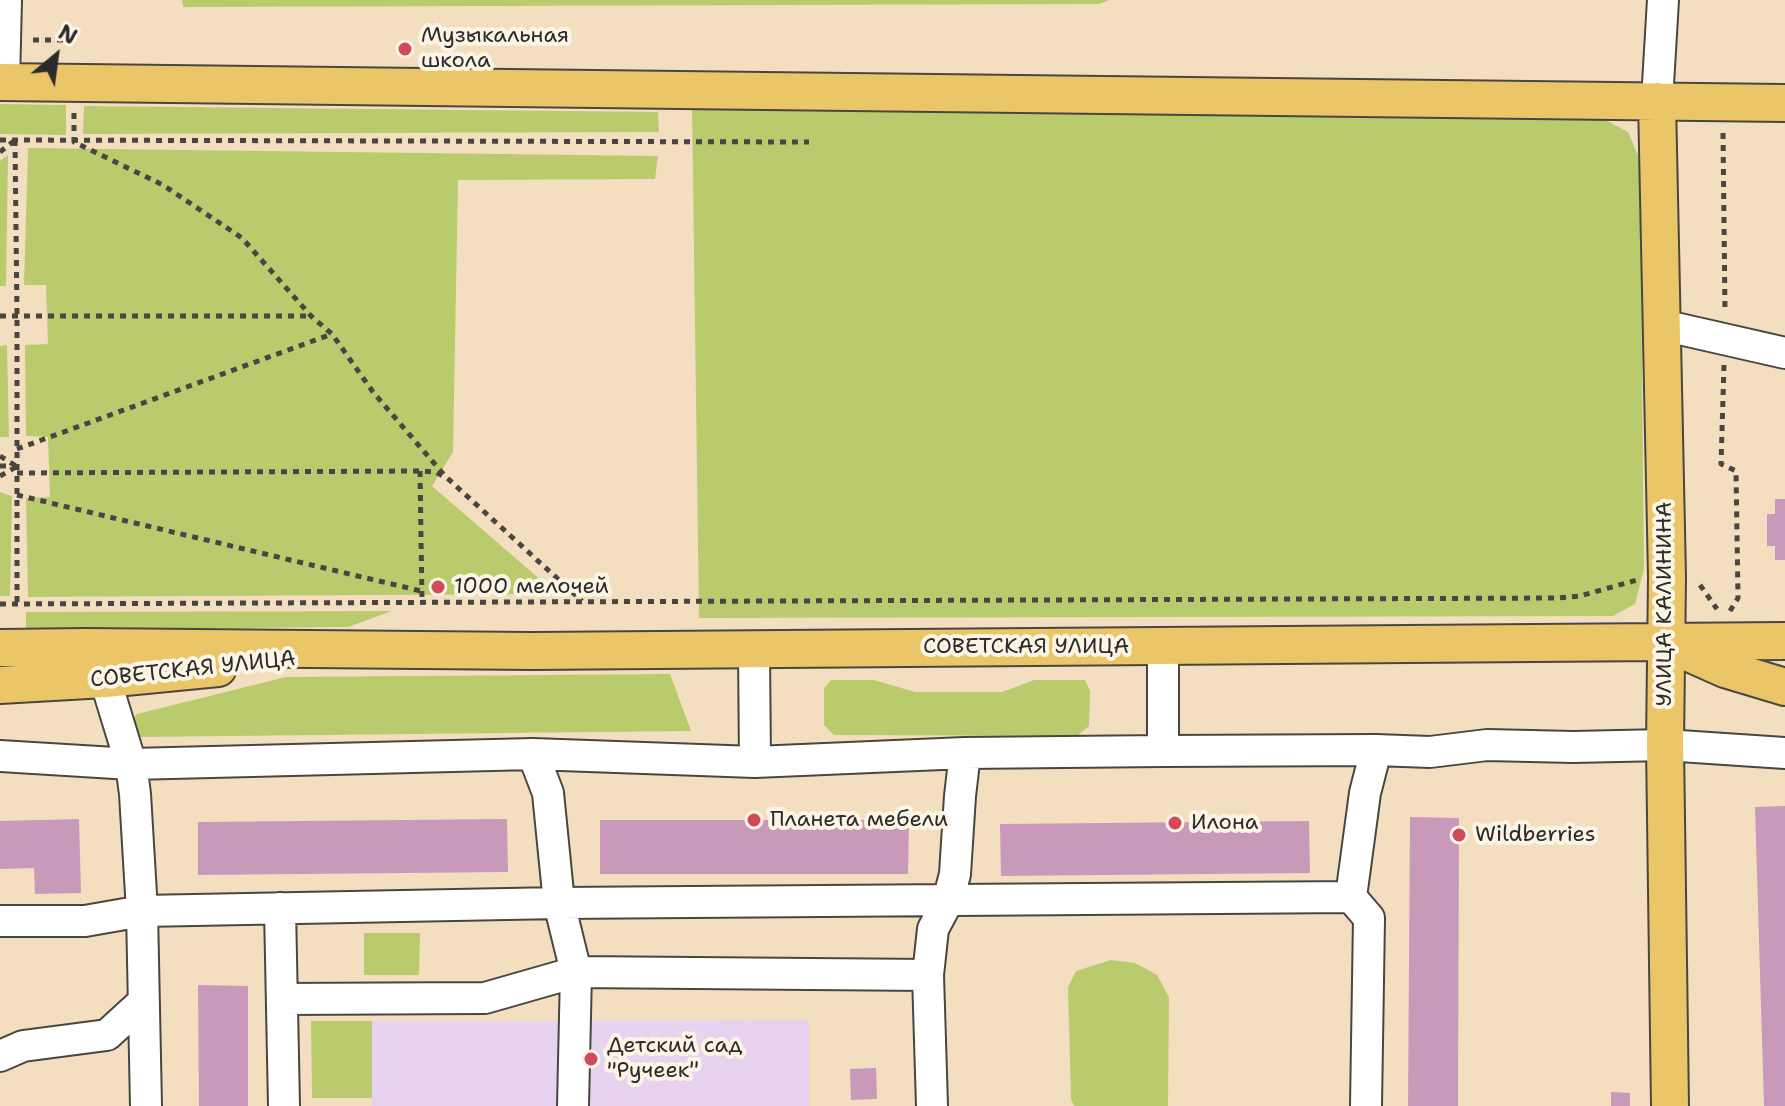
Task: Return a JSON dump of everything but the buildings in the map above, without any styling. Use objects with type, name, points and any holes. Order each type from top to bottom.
[{"type":"main road","points":[[2,82],[1785,103]]},
{"type":"main road","name":"УЛИЦА КАЛИНИНА","points":[[1657,101],[1667,577],[1665,745],[1670,1106]]},
{"type":"main road","name":"СОВЕТСКАЯ УЛИЦА","points":[[0,648],[754,650],[1785,641]]},
{"type":"main road","name":"СОВЕТСКАЯ УЛИЦА","points":[[1666,643],[1725,669],[1785,687]]},
{"type":"main road","name":"СОВЕТСКАЯ УЛИЦА","points":[[0,685],[105,679],[387,650]]},
{"type":"street","points":[[2,82],[6,0]]},
{"type":"street","points":[[1657,101],[1663,0]]},
{"type":"street","points":[[1662,325],[1785,353]]},
{"type":"street","points":[[1163,646],[1163,751]]},
{"type":"street","points":[[86,647],[105,679],[131,764],[135,794],[142,911],[146,1106]]},
{"type":"street","points":[[754,650],[755,762]]},
{"type":"street","points":[[0,756],[131,764],[533,754],[755,762],[965,753],[1430,752],[1487,745],[1665,745],[1785,753]]},
{"type":"street","points":[[1366,1106],[1369,918],[1351,897],[1365,793],[1376,750]]},
{"type":"street","points":[[932,1106],[928,975],[933,929],[948,901],[955,874],[965,753]]},
{"type":"street","points":[[533,754],[548,793],[559,903],[576,972],[573,1106]]},
{"type":"street","points":[[0,921],[85,921],[142,911],[559,903],[1351,897]]},
{"type":"street","points":[[280,908],[284,1106]]},
{"type":"street","points":[[282,999],[485,998],[576,972],[928,975]]},
{"type":"street","points":[[0,1056],[23,1046],[107,1035],[143,1002]]},
{"type":"path","points":[[5,40],[76,40]]},
{"type":"path","points":[[1695,578],[1725,619],[1738,598],[1736,471],[1721,464],[1725,340],[1723,102]]},
{"type":"path","points":[[74,112],[74,142]]},
{"type":"path","points":[[0,140],[809,142]]},
{"type":"path","points":[[0,152],[15,140]]},
{"type":"path","points":[[15,140],[17,604]]},
{"type":"path","points":[[74,142],[163,185],[242,238],[311,316],[332,334],[373,392],[445,476],[583,601]]},
{"type":"path","points":[[0,316],[311,316]]},
{"type":"path","points":[[17,449],[332,334]]},
{"type":"path","points":[[0,456],[17,470]]},
{"type":"path","points":[[0,466],[17,470],[420,471],[445,476]]},
{"type":"path","points":[[0,476],[17,470]]},
{"type":"path","points":[[420,471],[422,602]]},
{"type":"path","points":[[17,495],[421,591]]},
{"type":"path","points":[[0,604],[1557,598],[1580,596],[1618,584]]},
{"type":"shaded area","name":"Детский сад \"Ручеек\"","points":[[809,1020],[809,1106],[372,1106],[372,1021]]},
{"type":"green space","points":[[182,0],[1109,0],[1099,4],[183,7]]},
{"type":"green space","points":[[0,104],[66,105],[66,135],[0,134]]},
{"type":"green space","points":[[692,105],[1598,116],[1628,132],[1640,160],[1644,569],[1635,604],[1613,616],[699,618]]},
{"type":"green space","points":[[84,106],[658,112],[659,132],[83,134]]},
{"type":"green space","points":[[28,148],[658,156],[655,179],[458,180],[453,452],[432,486],[557,594],[28,597],[26,498],[50,497],[48,437],[26,436],[25,345],[48,344],[46,285],[24,285]]},
{"type":"green space","points":[[8,155],[6,286],[0,286],[0,161]]},
{"type":"green space","points":[[7,345],[9,437],[0,437],[0,346]]},
{"type":"green space","points":[[0,492],[12,496],[10,596],[0,596]]},
{"type":"green space","points":[[392,611],[348,627],[26,630],[26,612]]},
{"type":"green space","points":[[670,674],[691,731],[138,737],[125,727],[137,714],[286,677]]},
{"type":"green space","points":[[831,680],[874,680],[915,692],[1002,692],[1034,680],[1085,680],[1090,691],[1089,726],[1077,736],[834,735],[824,725],[824,688]]},
{"type":"green space","points":[[364,933],[420,933],[419,975],[364,975]]},
{"type":"green space","points":[[1111,960],[1135,963],[1157,975],[1169,997],[1168,1106],[1074,1106],[1071,1099],[1068,987],[1076,971]]},
{"type":"green space","points":[[311,1021],[372,1021],[372,1098],[312,1098]]},
{"type":"place","name":"Музыкальная школа","points":[[405,49]]},
{"type":"place","name":"1000 мелочей","points":[[438,587]]},
{"type":"place","name":"Планета мебели","points":[[754,820]]},
{"type":"place","name":"Илона","points":[[1175,823]]},
{"type":"place","name":"Wildberries","points":[[1459,835]]},
{"type":"place","name":"Детский сад \"Ручеек\"","points":[[591,1059]]}]
